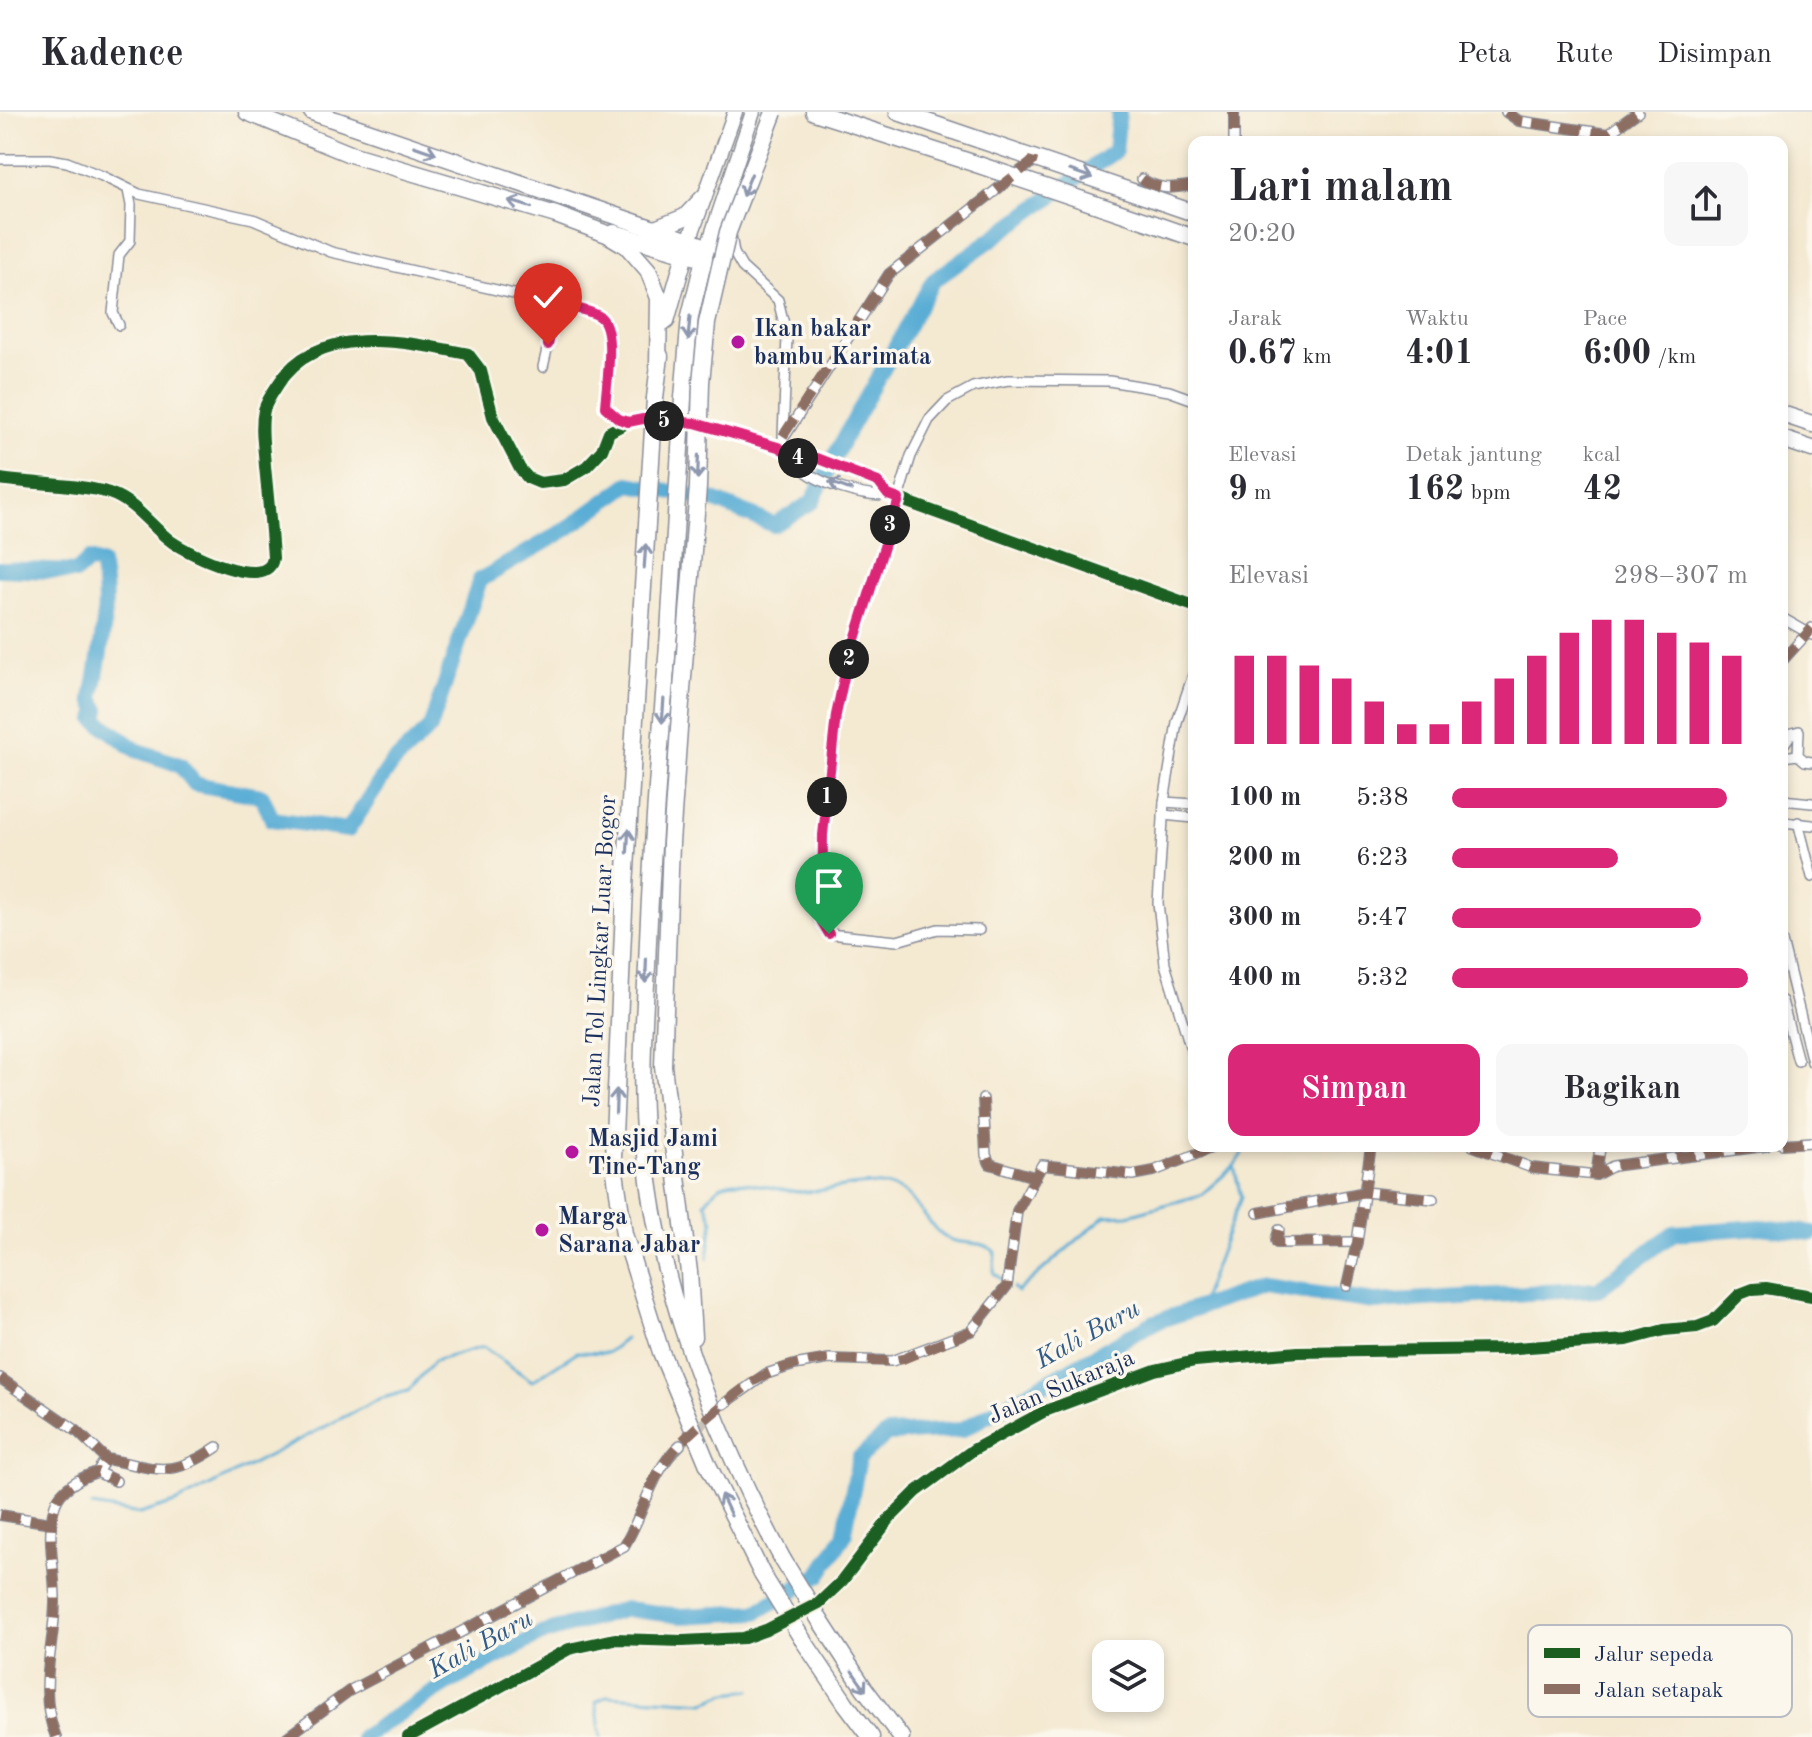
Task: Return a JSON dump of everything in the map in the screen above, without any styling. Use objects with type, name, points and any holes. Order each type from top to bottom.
[{"type":"highway","points":[[247,112],[350,154],[556,215],[706,253]]},
{"type":"highway","points":[[312,112],[655,229],[687,247]]},
{"type":"highway","points":[[694,1359],[689,1272],[663,1066],[671,843],[707,323],[728,232],[774,112]]},
{"type":"highway","points":[[814,112],[1188,236]]},
{"type":"highway","points":[[898,112],[1188,211]]},
{"type":"highway","points":[[655,229],[685,217],[704,197]]},
{"type":"highway","points":[[556,215],[607,234],[627,246],[648,270],[659,298],[658,366]]},
{"type":"highway","name":"Jalan Tol Lingkar Luar Bogor","points":[[687,247],[668,310],[655,398],[625,887],[613,1158],[624,1234],[661,1352],[708,1465],[762,1574],[801,1637],[871,1737]]},
{"type":"highway","name":"Jalan Tol Lingkar Luar Bogor","points":[[706,253],[690,316],[683,398],[649,900],[643,1059],[644,1131],[653,1198],[672,1293],[730,1454],[783,1560],[864,1688],[901,1737]]},
{"type":"highway","points":[[1788,416],[1812,424]]},
{"type":"highway","points":[[1788,441],[1812,449]]},
{"type":"main road","points":[[687,247],[735,112]]},
{"type":"main road","points":[[706,253],[753,112]]},
{"type":"street","points":[[1234,112],[1234,136]]},
{"type":"street","points":[[1506,112],[1519,121],[1608,134],[1638,112]]},
{"type":"street","points":[[778,447],[889,274],[1032,162],[1035,152]]},
{"type":"street","points":[[0,159],[67,162],[128,190],[253,219],[331,252],[599,316],[607,326],[609,355],[605,407],[619,419],[628,422]]},
{"type":"street","points":[[1142,179],[1153,187],[1169,189],[1188,186]]},
{"type":"street","points":[[119,325],[113,313],[119,255],[130,241],[131,205],[128,190]]},
{"type":"street","points":[[715,223],[731,233],[734,253],[742,267],[778,300],[787,336],[783,436]]},
{"type":"street","points":[[543,367],[555,315],[562,305]]},
{"type":"street","points":[[0,479],[107,492],[127,501],[170,541],[203,560],[249,573],[266,571],[272,565],[273,558],[263,436],[264,412],[285,374],[300,362],[334,344],[352,341],[428,346],[468,354],[481,371],[493,417],[520,469],[528,478],[540,483],[564,480],[586,467],[602,450],[609,432],[628,422],[643,419],[695,423],[778,447],[798,459],[800,466],[813,476],[867,496],[888,495],[1188,604]]},
{"type":"street","points":[[979,930],[938,929],[897,941],[829,934],[822,922],[823,835],[836,715],[846,668],[911,456],[929,420],[947,401],[973,387],[1008,380],[1109,381],[1169,391],[1188,398]]},
{"type":"street","points":[[798,459],[809,456],[868,477],[878,482],[888,495]]},
{"type":"street","points":[[1788,621],[1811,632],[1788,655]]},
{"type":"street","points":[[1188,690],[1177,722],[1164,802],[1158,903],[1165,964],[1188,1039]]},
{"type":"street","points":[[1788,739],[1799,731],[1798,755]]},
{"type":"street","points":[[1788,756],[1798,755],[1812,762]]},
{"type":"street","points":[[1788,800],[1812,803]]},
{"type":"street","points":[[1164,802],[1188,804]]},
{"type":"street","points":[[1163,815],[1188,817]]},
{"type":"street","points":[[1788,822],[1812,825]]},
{"type":"street","points":[[1798,822],[1812,877]]},
{"type":"street","points":[[1788,965],[1812,1062]]},
{"type":"street","points":[[1788,1024],[1798,1061]]},
{"type":"street","points":[[983,1099],[986,1155],[990,1164],[1034,1177]]},
{"type":"street","points":[[1788,1144],[1812,1142]]},
{"type":"street","points":[[724,1404],[766,1374],[794,1365],[829,1359],[892,1361],[971,1331],[1008,1283],[1017,1211],[1042,1165],[1133,1175],[1154,1171],[1201,1152]]},
{"type":"street","points":[[1347,1286],[1370,1152]]},
{"type":"street","points":[[1489,1152],[1532,1168],[1596,1175],[1613,1166],[1720,1152]]},
{"type":"street","points":[[1596,1175],[1599,1152]]},
{"type":"street","points":[[1258,1213],[1365,1192],[1433,1199]]},
{"type":"street","points":[[1279,1230],[1277,1243],[1357,1242]]},
{"type":"street","name":"Jalan Sukaraja","points":[[408,1737],[569,1649],[615,1639],[683,1641],[744,1638],[766,1630],[819,1603],[842,1581],[916,1492],[973,1450],[1045,1411],[1155,1370],[1195,1361],[1243,1356],[1502,1349],[1627,1340],[1664,1330],[1697,1327],[1713,1321],[1740,1294],[1753,1289],[1766,1288],[1812,1296]]},
{"type":"street","points":[[0,1378],[77,1431],[106,1459],[167,1470],[193,1463],[217,1447]]},
{"type":"street","points":[[287,1737],[349,1691],[624,1546],[664,1463],[680,1445]]},
{"type":"street","points":[[56,1737],[51,1725],[46,1672],[55,1605],[51,1523],[61,1495],[83,1477],[97,1472],[106,1459]]},
{"type":"street","points":[[97,1472],[116,1481]]},
{"type":"street","points":[[0,1515],[51,1523]]},
{"type":"waterway","points":[[0,569],[76,572],[89,560],[101,564],[105,598],[101,649],[92,699],[98,710],[95,719],[136,750],[180,765],[195,784],[262,796],[272,819],[348,830],[391,765],[430,728],[480,580],[567,529],[629,484],[711,499],[774,525],[812,502],[844,438],[933,281],[1115,151],[1119,112]]},
{"type":"waterway","points":[[1199,1308],[1241,1197],[1234,1166],[1243,1152]]},
{"type":"waterway","points":[[1013,1288],[1017,1292],[1105,1216],[1128,1215],[1201,1195],[1234,1166]]},
{"type":"waterway","points":[[708,1258],[713,1221],[705,1202],[725,1184],[743,1182],[802,1192],[873,1184],[895,1188],[909,1197],[943,1236],[983,1245],[995,1252],[994,1273],[1004,1281]]},
{"type":"waterway","name":"Kali Baru","points":[[362,1737],[452,1681],[541,1634],[626,1609],[681,1616],[756,1612],[819,1575],[844,1536],[859,1458],[887,1434],[961,1430],[1155,1322],[1263,1286],[1375,1302],[1598,1289],[1674,1233],[1761,1227],[1812,1233]]},
{"type":"waterway","points":[[92,1506],[140,1514],[178,1502],[379,1399],[408,1391],[434,1361],[483,1347],[532,1381],[577,1352],[607,1353],[625,1339]]},
{"type":"waterway","points":[[601,1737],[596,1702],[607,1696],[705,1702],[727,1693],[751,1690]]},
{"type":"tunnel","points":[[680,1445],[716,1412]]},
{"type":"marked path","points":[[1234,112],[1234,136]]},
{"type":"marked path","points":[[1506,112],[1519,121],[1608,134],[1638,112]]},
{"type":"marked path","points":[[783,436],[889,274],[1032,162],[1035,152]]},
{"type":"marked path","points":[[1142,179],[1161,187],[1188,186]]},
{"type":"marked path","points":[[1788,654],[1812,628]]},
{"type":"marked path","points":[[983,1099],[986,1155],[990,1164],[1034,1177]]},
{"type":"marked path","points":[[1788,1144],[1812,1142]]},
{"type":"marked path","points":[[287,1737],[349,1691],[624,1546],[653,1482],[673,1451],[752,1382],[783,1368],[817,1360],[903,1359],[971,1331],[1007,1286],[1017,1211],[1042,1165],[1133,1175],[1154,1171],[1201,1152]]},
{"type":"marked path","points":[[1347,1286],[1370,1152]]},
{"type":"marked path","points":[[1489,1152],[1532,1168],[1596,1175],[1613,1166],[1720,1152]]},
{"type":"marked path","points":[[1596,1175],[1599,1152]]},
{"type":"marked path","points":[[1258,1213],[1365,1192],[1433,1199]]},
{"type":"marked path","points":[[1279,1230],[1277,1243],[1357,1242]]},
{"type":"marked path","points":[[0,1378],[77,1431],[106,1459],[97,1472]]},
{"type":"marked path","points":[[106,1459],[164,1469],[187,1464],[217,1447]]},
{"type":"marked path","points":[[56,1737],[50,1720],[47,1686],[55,1603],[52,1517],[58,1499],[78,1480],[97,1472],[116,1481]]},
{"type":"marked path","points":[[0,1515],[51,1523]]},
{"type":"cycle path","points":[[0,479],[109,493],[127,502],[164,536],[181,547],[227,567],[257,572],[268,568],[273,558],[262,431],[264,410],[270,396],[296,364],[317,351],[340,344],[392,342],[468,354],[481,371],[493,417],[520,469],[528,478],[540,483],[564,480],[586,467],[602,450],[609,432],[628,422],[643,419],[695,423],[778,447],[798,459],[816,458],[878,482],[888,495],[1188,604]]},
{"type":"cycle path","points":[[408,1737],[569,1649],[615,1639],[683,1641],[744,1638],[766,1630],[819,1603],[842,1581],[890,1518],[916,1492],[973,1450],[1045,1411],[1155,1370],[1195,1361],[1298,1352],[1502,1349],[1627,1340],[1664,1330],[1697,1327],[1713,1321],[1740,1294],[1753,1289],[1766,1288],[1812,1296]]},
{"type":"place","name":"Ikan bakar bambu Karimata","points":[[738,342]]},
{"type":"place","name":"Masjid Jami Tine-Tang","points":[[572,1152]]},
{"type":"place","name":"Marga Sarana Jabar","points":[[542,1230]]},
{"type":"route","points":[[548,345],[555,315],[562,305],[599,316],[607,326],[609,355],[605,407],[619,419],[628,422],[643,419],[695,423],[778,447],[798,459],[809,456],[868,477],[878,482],[888,495],[899,499],[846,668],[836,715],[823,835],[822,922],[829,934]]}]
